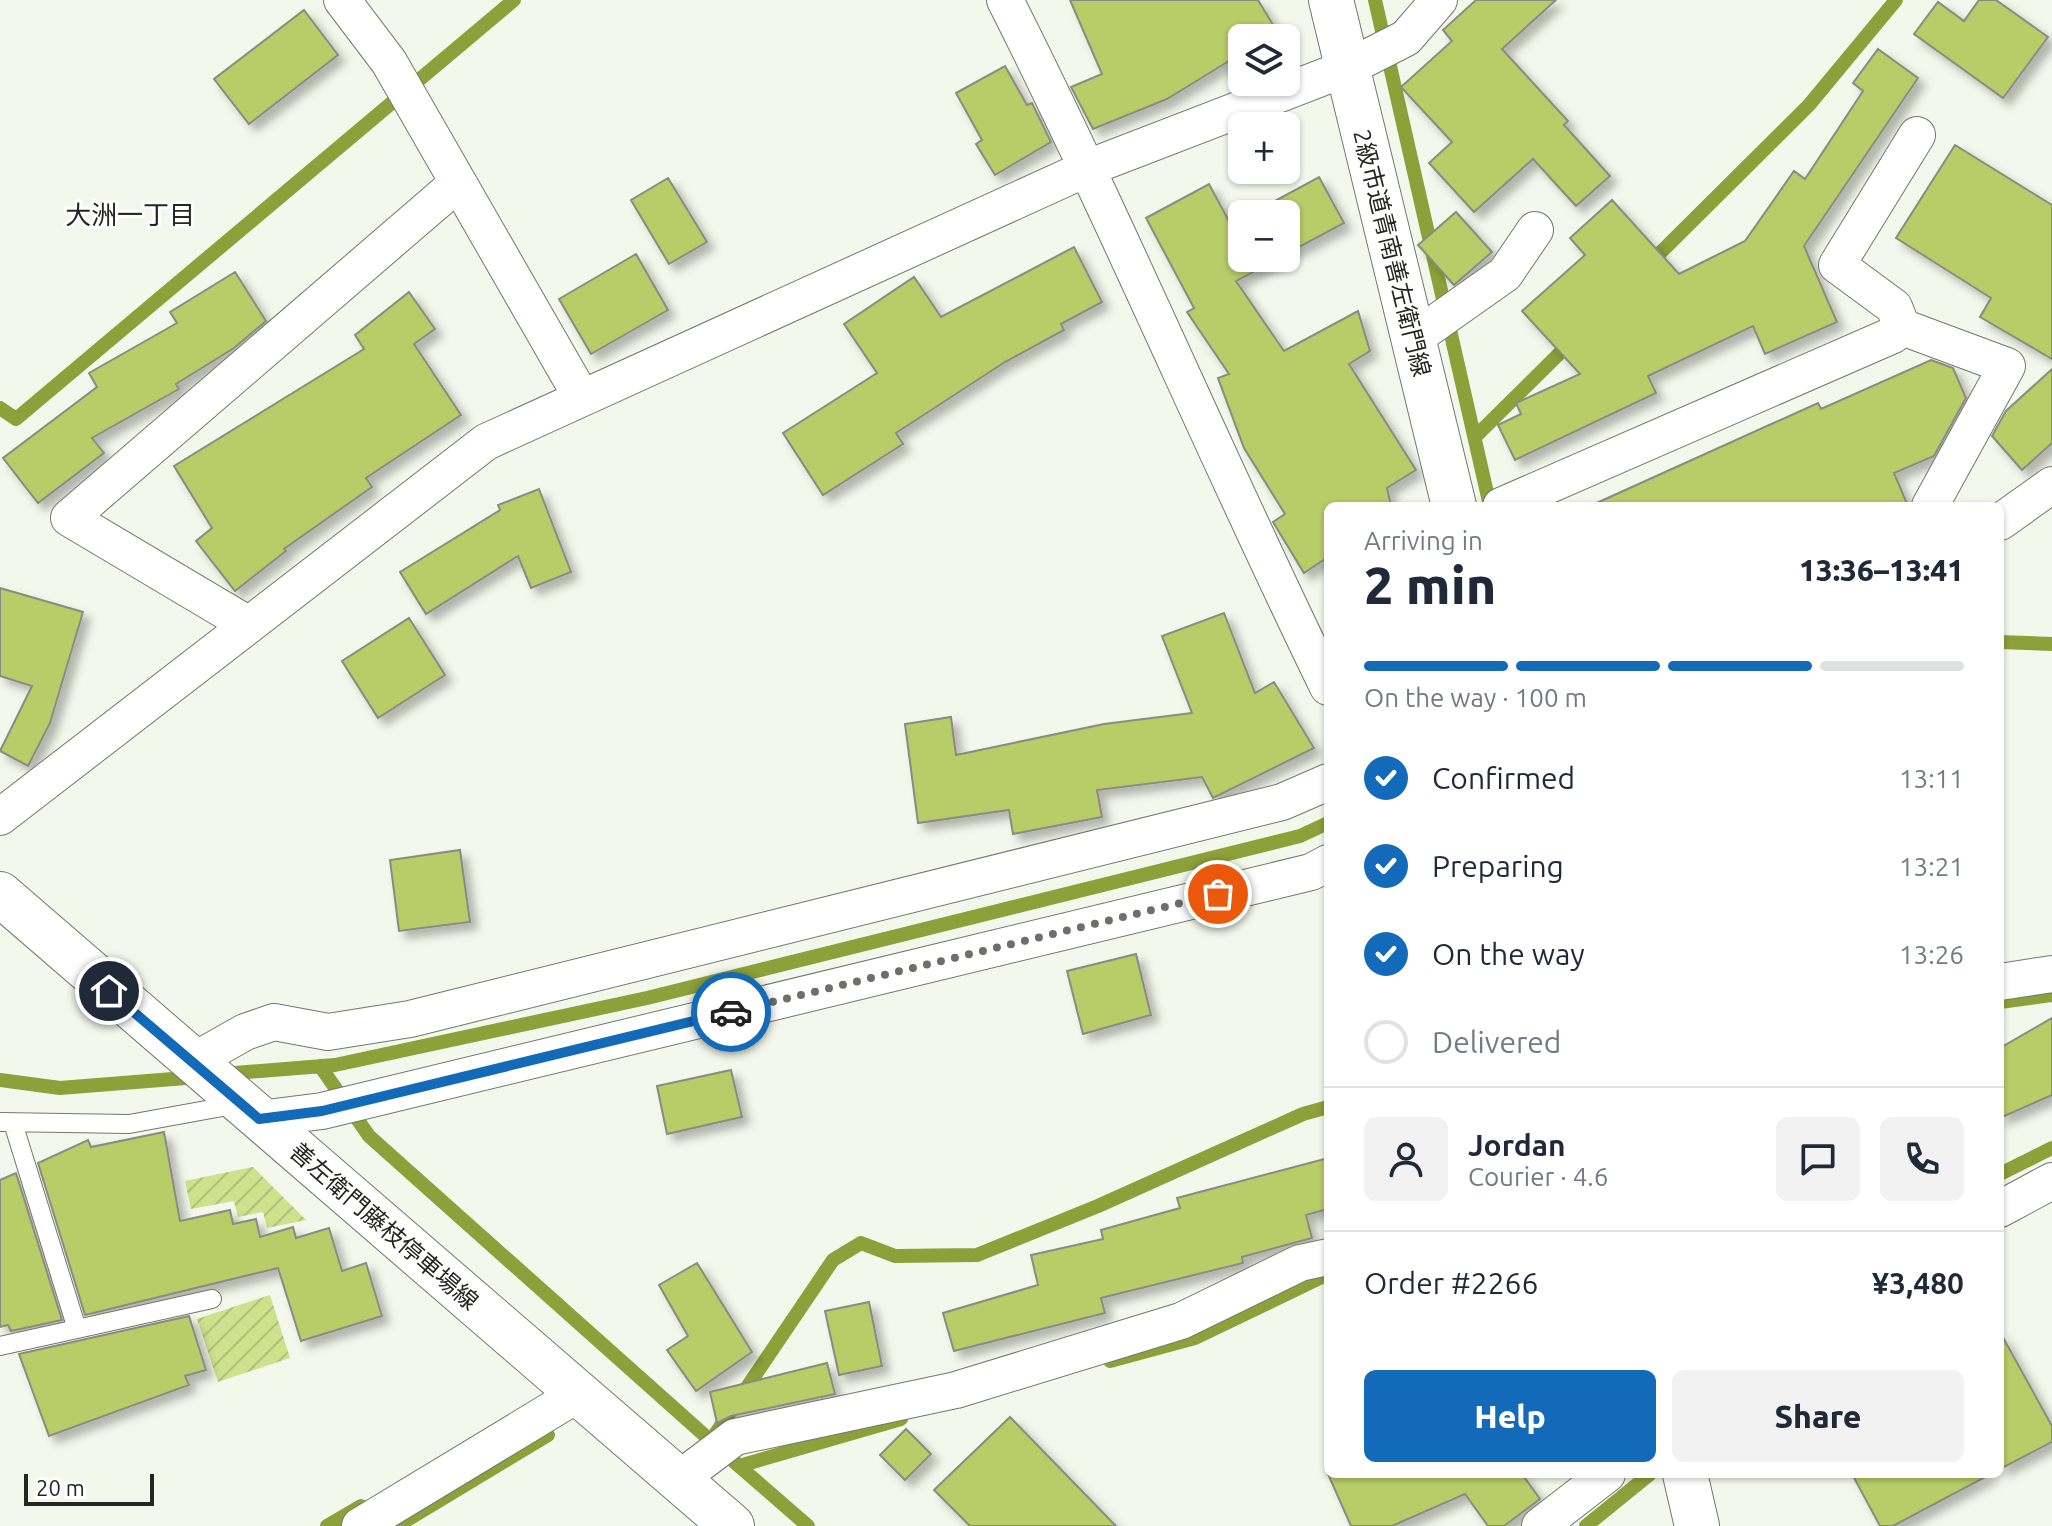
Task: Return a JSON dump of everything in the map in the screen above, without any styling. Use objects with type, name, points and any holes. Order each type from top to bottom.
[{"type":"main road","name":"2級市道青南善左衛門線","points":[[1331,0],[1453,502]]},
{"type":"main road","name":"善左衛門藤枝停車場線","points":[[0,894],[221,1088],[732,1526]]},
{"type":"main road","points":[[1689,1478],[1697,1526]]},
{"type":"street","points":[[342,0],[389,62],[582,398]]},
{"type":"street","points":[[1005,0],[1090,167],[1229,484],[1324,679]]},
{"type":"street","points":[[0,817],[486,442],[1090,167],[1347,68],[1406,38],[1439,0]]},
{"type":"street","points":[[1917,135],[1837,265],[1894,307],[1902,327],[2007,366],[1932,502]]},
{"type":"street","points":[[249,625],[69,518],[458,183]]},
{"type":"street","points":[[1413,339],[1505,274],[1535,230]]},
{"type":"street","points":[[1510,502],[1893,335],[1902,327]]},
{"type":"street","points":[[2004,519],[2052,485]]},
{"type":"street","points":[[1324,784],[1282,802],[410,1019],[328,1032],[274,1022],[245,1032],[221,1088],[322,1111],[1295,875],[1324,864]]},
{"type":"street","points":[[2004,981],[2052,974]]},
{"type":"street","points":[[2004,1207],[2052,1181]]},
{"type":"street","points":[[678,1480],[735,1437],[971,1386],[1181,1321],[1300,1263],[1324,1258]]},
{"type":"street","points":[[360,1526],[578,1394]]},
{"type":"street","points":[[1540,1526],[1602,1478]]},
{"type":"lane","points":[[77,1329],[6,1122],[129,1124],[178,1115],[221,1088]]},
{"type":"lane","points":[[0,1346],[212,1299]]},
{"type":"green space","points":[[253,1167],[306,1220],[267,1228],[263,1212],[238,1217],[234,1201],[191,1209],[185,1181]]},
{"type":"green space","points":[[270,1295],[290,1358],[218,1382],[197,1319]]},
{"type":"building","points":[[1070,0],[1258,0],[1273,24],[1228,24],[1228,62],[1167,99],[1093,129],[1071,87],[1102,74]]},
{"type":"building","points":[[1476,0],[1556,0],[1502,49],[1568,121],[1564,125],[1610,176],[1576,206],[1533,159],[1474,212],[1429,163],[1452,142],[1401,87],[1452,41],[1443,30]]},
{"type":"building","points":[[1979,0],[1996,0],[2048,37],[2003,98],[1914,34],[1938,2],[1964,21]]},
{"type":"building","points":[[304,10],[338,55],[249,124],[214,79]]},
{"type":"building","points":[[1878,49],[1918,78],[1804,246],[1837,322],[1765,354],[1753,326],[1648,376],[1656,393],[1515,460],[1498,425],[1521,414],[1516,403],[1580,374],[1522,311],[1585,255],[1570,238],[1612,200],[1679,274],[1745,241],[1794,171],[1805,179],[1863,91],[1853,83]]},
{"type":"building","points":[[1005,66],[1027,105],[1032,103],[1051,142],[995,175],[976,144],[982,140],[956,93]]},
{"type":"building","points":[[1955,145],[2052,205],[2052,359],[1980,317],[1991,298],[1896,238]]},
{"type":"building","points":[[1319,177],[1344,223],[1300,247],[1300,200],[1277,200]]},
{"type":"building","points":[[668,178],[707,242],[669,264],[631,200]]},
{"type":"building","points":[[1209,184],[1228,219],[1228,272],[1253,272],[1236,281],[1284,351],[1358,311],[1370,351],[1349,364],[1416,470],[1387,488],[1390,502],[1324,502],[1324,560],[1304,573],[1273,522],[1285,514],[1244,448],[1218,378],[1229,374],[1187,312],[1194,308],[1146,218]]},
{"type":"building","points":[[1456,212],[1492,252],[1454,285],[1418,245]]},
{"type":"building","points":[[1074,247],[1102,302],[1061,324],[1064,330],[1005,362],[896,433],[903,444],[823,495],[783,433],[877,373],[844,324],[914,277],[941,317]]},
{"type":"building","points":[[636,254],[668,310],[591,354],[559,299]]},
{"type":"building","points":[[235,272],[266,321],[234,348],[176,384],[179,389],[92,438],[104,453],[38,503],[3,458],[97,387],[89,373],[177,323],[170,312]]},
{"type":"building","points":[[409,292],[435,329],[414,344],[461,415],[366,478],[372,487],[284,549],[286,551],[235,591],[196,541],[212,528],[174,466],[364,349],[355,335]]},
{"type":"building","points":[[1931,360],[1953,368],[1966,398],[1934,456],[1894,473],[1906,502],[1599,502],[1818,403],[1821,409]]},
{"type":"building","points":[[2052,369],[2052,443],[2022,470],[1992,436],[2006,411]]},
{"type":"building","points":[[539,489],[571,572],[531,588],[518,556],[426,614],[400,572],[500,510],[498,505]]},
{"type":"building","points":[[0,588],[83,612],[50,723],[28,766],[0,751],[32,686],[0,676]]},
{"type":"building","points":[[1224,613],[1255,693],[1274,682],[1314,748],[1213,798],[1202,777],[1097,790],[1102,817],[1013,834],[1009,810],[918,823],[905,724],[951,717],[956,755],[1104,724],[1192,713],[1162,636]]},
{"type":"building","points":[[409,618],[445,675],[378,718],[342,661]]},
{"type":"building","points":[[460,850],[470,922],[399,931],[390,860]]},
{"type":"building","points":[[1136,954],[1151,1015],[1083,1034],[1067,971]]},
{"type":"building","points":[[2052,1018],[2052,1095],[2004,1116],[2004,1046]]},
{"type":"building","points":[[731,1070],[742,1117],[667,1134],[657,1086]]},
{"type":"building","points":[[164,1132],[180,1221],[230,1210],[233,1224],[256,1219],[260,1237],[293,1227],[296,1238],[329,1228],[342,1271],[366,1263],[382,1316],[301,1341],[278,1268],[85,1315],[38,1163],[88,1140],[91,1147]]},
{"type":"building","points":[[1324,1159],[1324,1210],[1306,1215],[1312,1238],[1242,1257],[1243,1263],[1101,1298],[1105,1313],[954,1351],[943,1313],[1038,1285],[1031,1255],[1103,1239],[1101,1230],[1180,1208],[1177,1198]]},
{"type":"building","points":[[16,1173],[62,1320],[11,1331],[8,1325],[0,1327],[0,1180]]},
{"type":"building","points":[[697,1263],[752,1352],[696,1391],[667,1350],[688,1336],[659,1285]]},
{"type":"building","points":[[869,1302],[882,1366],[839,1375],[825,1311]]},
{"type":"building","points":[[189,1316],[206,1370],[185,1376],[189,1385],[49,1436],[19,1354]]},
{"type":"building","points":[[2004,1339],[2052,1426],[2052,1442],[2004,1467]]},
{"type":"building","points":[[827,1363],[835,1394],[731,1416],[717,1423],[710,1392]]},
{"type":"building","points":[[1010,1417],[1116,1526],[970,1526],[934,1490]]},
{"type":"building","points":[[906,1429],[931,1454],[905,1480],[880,1455]]},
{"type":"building","points":[[1330,1478],[1525,1478],[1540,1499],[1504,1526],[1488,1526],[1465,1494],[1392,1526],[1351,1526]]},
{"type":"building","points":[[1854,1478],[1983,1478],[1893,1526],[1880,1526]]},
{"type":"waterway","points":[[0,408],[16,419],[514,0]]},
{"type":"waterway","points":[[1375,0],[1489,502]]},
{"type":"waterway","points":[[1648,265],[1809,105],[1896,0]]},
{"type":"waterway","points":[[1475,437],[1574,339]]},
{"type":"waterway","points":[[2004,642],[2052,644]]},
{"type":"waterway","points":[[223,1074],[335,1065],[647,998],[1300,836],[1324,825]]},
{"type":"waterway","points":[[2004,1001],[2052,995]]},
{"type":"waterway","points":[[320,1066],[369,1136],[739,1466],[901,1419]]},
{"type":"waterway","points":[[0,1080],[60,1088],[198,1077]]},
{"type":"waterway","points":[[712,1439],[833,1260],[861,1243],[895,1256],[977,1255],[1098,1206],[1303,1114],[1324,1108]]},
{"type":"waterway","points":[[2004,1172],[2052,1148]]},
{"type":"waterway","points":[[1110,1361],[1195,1338],[1324,1276]]},
{"type":"waterway","points":[[397,1526],[548,1435]]},
{"type":"waterway","points":[[739,1466],[808,1526]]},
{"type":"waterway","points":[[1586,1526],[1645,1478]]},
{"type":"waterway","points":[[327,1526],[361,1506]]},
{"type":"way so far","points":[[731,1012],[1218,894]]},
{"type":"district","name":"大洲一丁目","points":[[130,214]]},
{"type":"route","points":[[109,991],[259,1119],[322,1111],[731,1012]]}]
